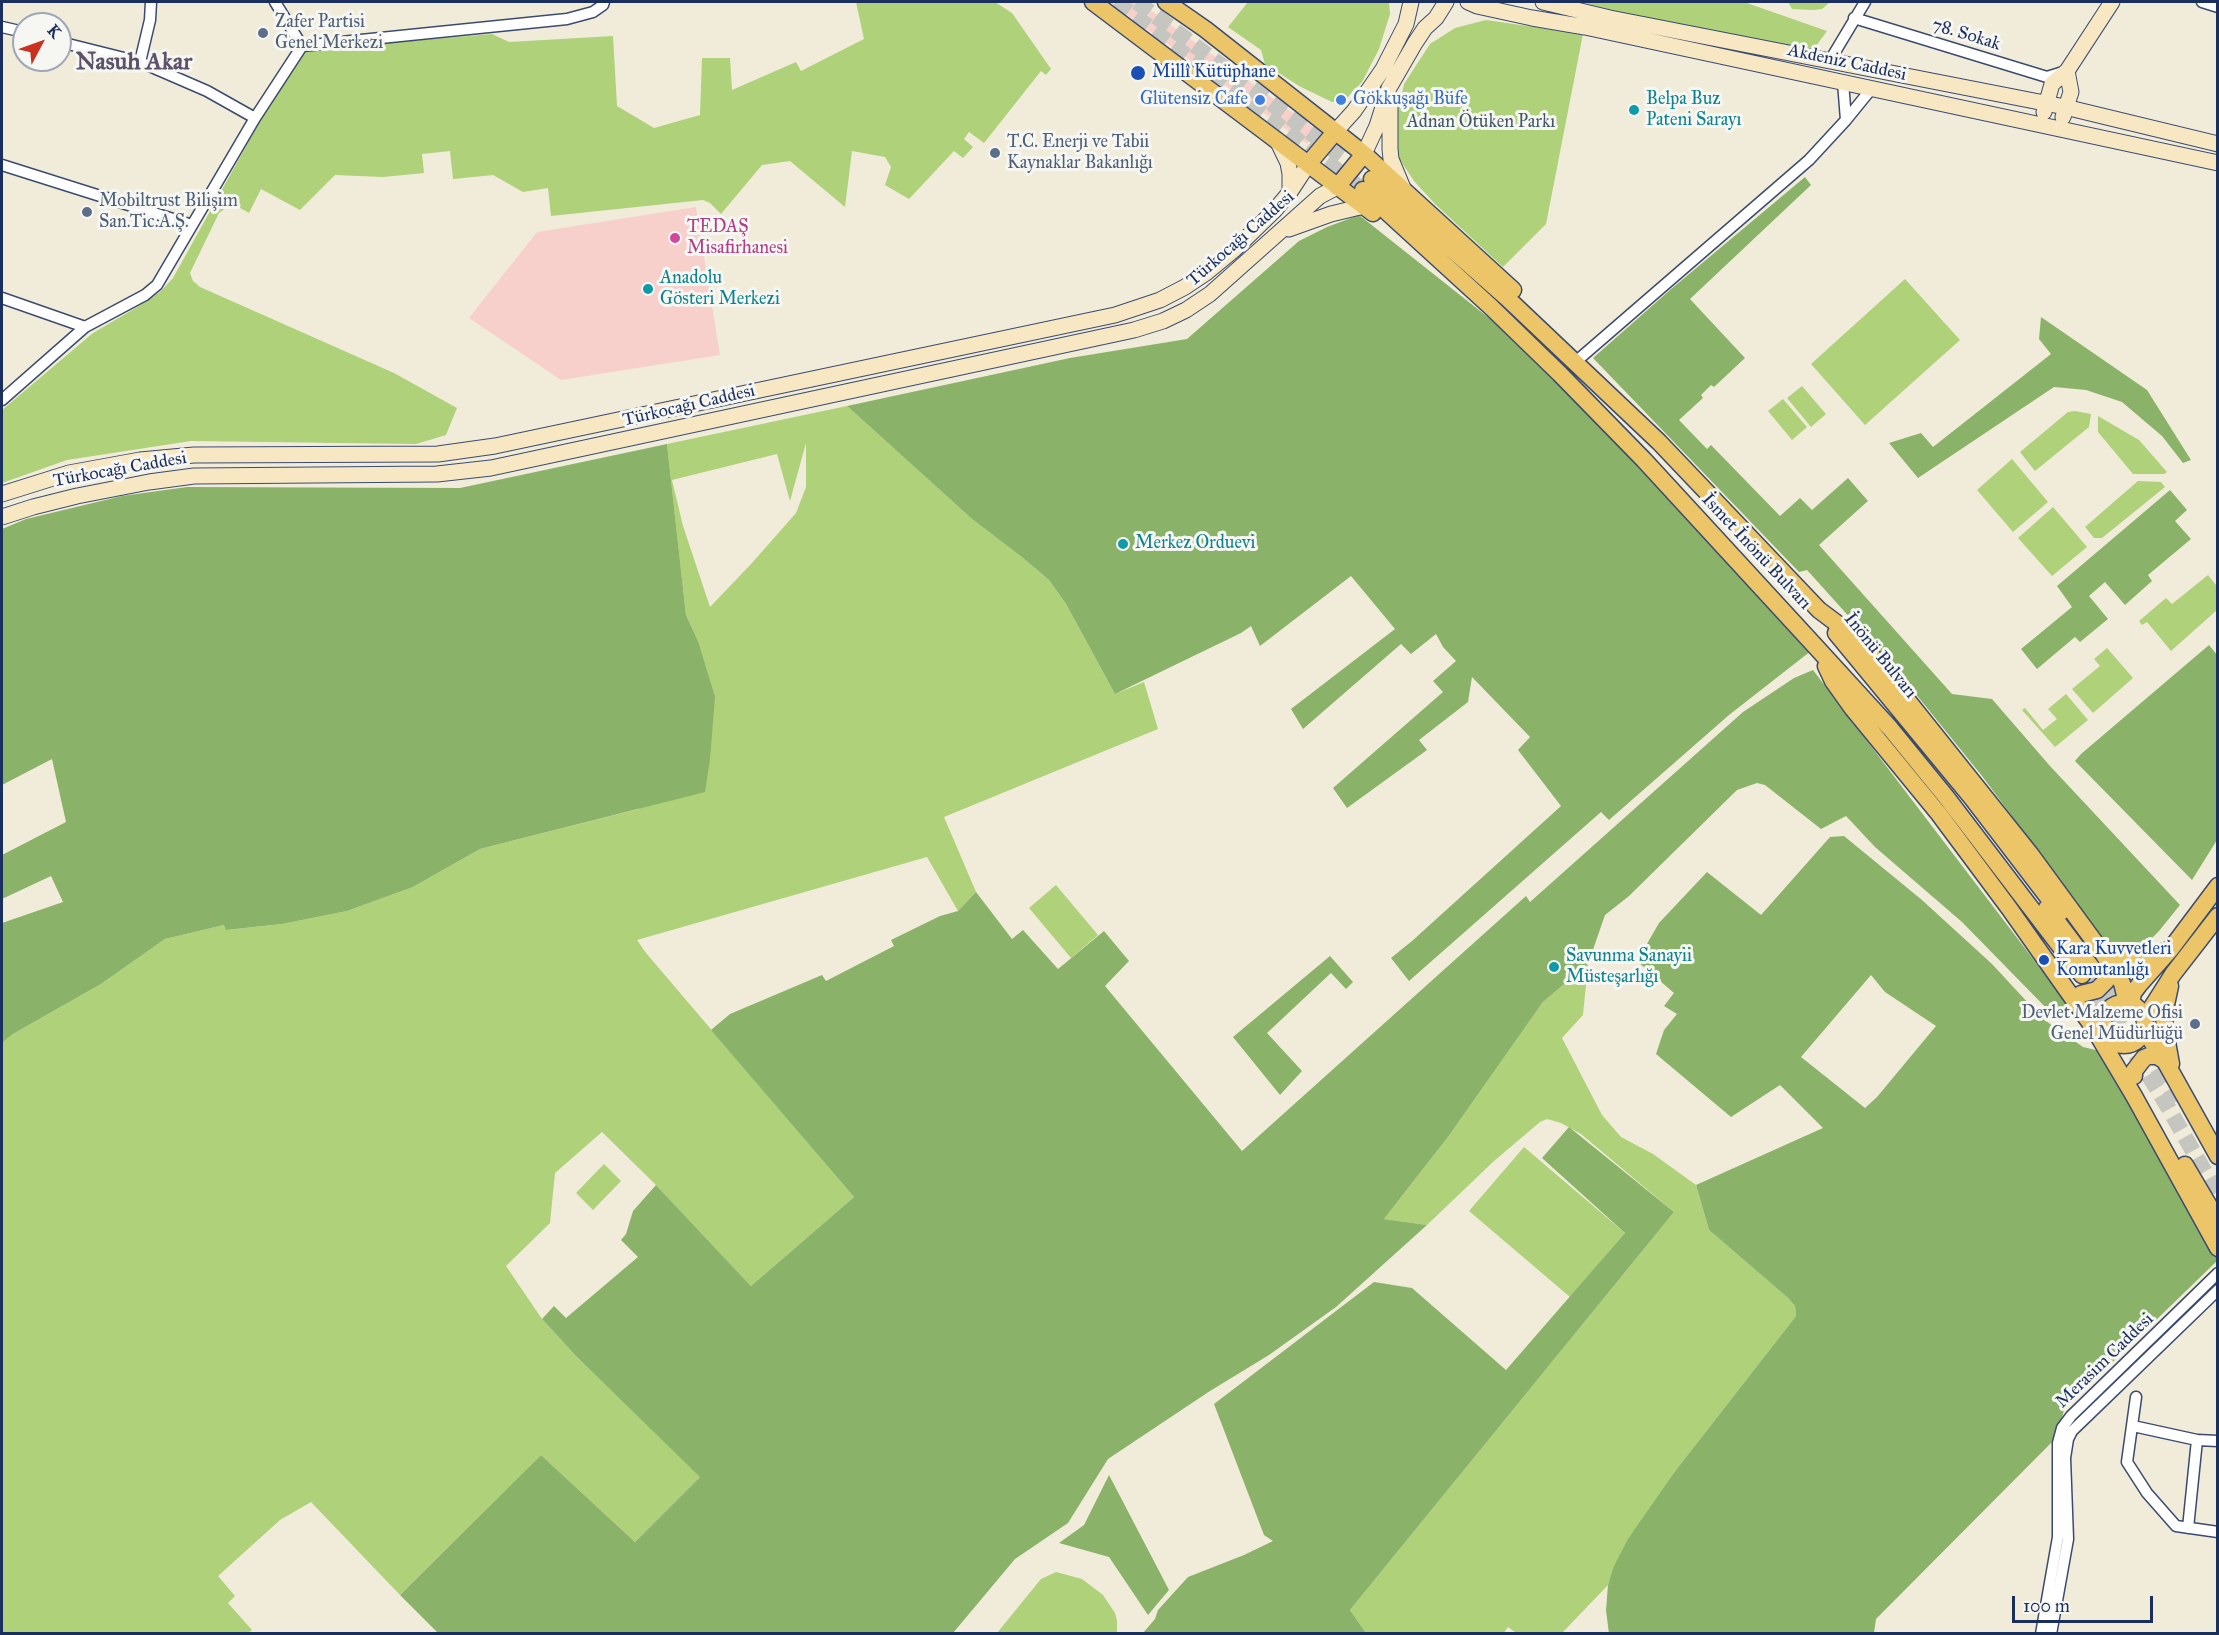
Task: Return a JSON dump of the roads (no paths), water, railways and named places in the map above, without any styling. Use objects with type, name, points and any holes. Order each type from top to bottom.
[{"type":"main road","points":[[1093,2],[1309,163],[1337,187],[1366,192]]},
{"type":"main road","points":[[1166,2],[1205,29],[1365,154],[1556,331],[1659,442]]},
{"type":"main road","points":[[1309,163],[1354,111],[1383,69],[1406,24],[1411,2]]},
{"type":"main road","points":[[1337,187],[1365,154],[1389,88],[1415,43],[1446,2]]},
{"type":"main road","name":"Akdeniz Caddesi","points":[[1468,2],[1532,18],[1585,27],[2217,163]]},
{"type":"main road","name":"Akdeniz Caddesi","points":[[1544,2],[1610,18],[2065,107],[2217,144]]},
{"type":"main road","points":[[2041,124],[2052,84],[2067,71],[2112,2]]},
{"type":"main road","points":[[2060,128],[2071,92],[2067,71]]},
{"type":"main road","points":[[1389,88],[1390,149],[1403,188]]},
{"type":"main road","points":[[1275,138],[1288,163],[1290,192]]},
{"type":"main road","name":"Türkocağı Caddesi","points":[[2,494],[69,473],[140,460],[194,455],[438,454],[495,446],[1115,315],[1160,300],[1206,273],[1257,229],[1290,192],[1309,163]]},
{"type":"main road","name":"Türkocağı Caddesi","points":[[2,517],[77,496],[194,476],[437,474],[491,468],[1112,335],[1162,321],[1186,310],[1210,294],[1320,196],[1337,187]]},
{"type":"main road","points":[[1281,232],[1331,214],[1366,192]]},
{"type":"main road","name":"İsmet İnönü Bulvarı","points":[[1366,192],[1491,307],[1644,460],[1890,728],[2093,973]]},
{"type":"main road","name":"İsmet İnönü Bulvarı","points":[[1366,192],[1507,298],[1659,442],[1819,610]]},
{"type":"main road","points":[[824,377],[826,396]]},
{"type":"main road","points":[[808,380],[826,396]]},
{"type":"main road","points":[[437,474],[438,454]]},
{"type":"main road","points":[[1819,610],[1847,631],[1872,656],[2031,855],[2102,952],[2122,983],[2127,1003]]},
{"type":"main road","name":"İnönü Bulvarı","points":[[1819,610],[1972,798],[2093,973]]},
{"type":"main road","points":[[1816,647],[1997,880],[2103,1024],[2107,1036],[2117,1044],[2217,1221]]},
{"type":"main road","points":[[1816,647],[1833,681],[1853,709],[1946,823],[2093,1027],[2134,1096],[2217,1248]]},
{"type":"main road","points":[[2127,1003],[2217,886]]},
{"type":"main road","points":[[2117,1044],[2131,1044],[2137,1041],[2173,974],[2217,916]]},
{"type":"main road","points":[[2102,952],[2117,958],[2135,960],[2170,950]]},
{"type":"main road","points":[[2080,994],[2097,990],[2106,981],[2093,973]]},
{"type":"main road","points":[[2093,973],[2127,1003],[2140,1010],[2145,1024],[2217,1156]]},
{"type":"main road","points":[[2173,974],[2164,1014],[2173,1076],[2190,1088],[2217,1135]]},
{"type":"main road","points":[[2103,1024],[2106,1012],[2116,1004],[2127,1003]]},
{"type":"main road","points":[[2134,1076],[2134,1071],[2144,1058],[2157,1056],[2165,1061]]},
{"type":"street","points":[[140,63],[152,2]]},
{"type":"street","points":[[275,2],[302,46]]},
{"type":"street","points":[[302,46],[567,19],[593,12],[604,2]]},
{"type":"street","points":[[1829,62],[1865,2]]},
{"type":"street","points":[[2202,2],[2217,7]]},
{"type":"street","name":"78. Sokak","points":[[1854,18],[2047,77],[2067,71]]},
{"type":"street","points":[[72,45],[140,63],[207,92],[255,118]]},
{"type":"street","points":[[2,400],[86,327],[145,295],[157,285],[255,118],[302,46]]},
{"type":"street","points":[[1843,82],[1846,120]]},
{"type":"street","points":[[1580,358],[1801,167],[1846,120],[1872,88]]},
{"type":"street","points":[[2,165],[192,225]]},
{"type":"street","points":[[2,298],[86,327]]},
{"type":"street","name":"Merasim Caddesi","points":[[2041,1634],[2058,1537],[2058,1443],[2062,1428],[2071,1416],[2217,1273]]},
{"type":"street","name":"Merasim Caddesi","points":[[2050,1634],[2068,1539],[2066,1448],[2072,1431],[2217,1290]]},
{"type":"street","points":[[2136,1397],[2127,1462],[2147,1493],[2176,1526],[2217,1532]]},
{"type":"street","points":[[2133,1426],[2197,1440],[2217,1441]]},
{"type":"street","points":[[2188,1528],[2197,1440]]},
{"type":"tunnel","points":[[1116,2],[1363,190]]},
{"type":"tunnel","points":[[1137,2],[1372,179]]},
{"type":"tunnel","points":[[2092,968],[2129,1021],[2177,1101]]},
{"type":"tunnel","points":[[2082,975],[2161,1095],[2218,1195]]},
{"type":"place","name":"Zafer Partisi Genel Merkezi","points":[[263,33]]},
{"type":"place","name":"Millî Kütüphane","points":[[1138,73]]},
{"type":"place","name":"Glütensiz Cafe","points":[[1260,100]]},
{"type":"place","name":"Gökkuşağı Büfe","points":[[1341,100]]},
{"type":"place","name":"Belpa Buz Pateni Sarayı","points":[[1634,110]]},
{"type":"place","name":"T.C. Enerji ve Tabii Kaynaklar Bakanlığı","points":[[995,153]]},
{"type":"place","name":"Mobiltrust Bilişim San.Tic.A.Ş.","points":[[87,212]]},
{"type":"place","name":"TEDAŞ Misafirhanesi","points":[[675,238]]},
{"type":"place","name":"Anadolu Gösteri Merkezi","points":[[648,289]]},
{"type":"place","name":"Merkez Orduevi","points":[[1123,544]]},
{"type":"place","name":"Kara Kuvvetleri Komutanlığı","points":[[2044,960]]},
{"type":"place","name":"Savunma Sanayii Müsteşarlığı","points":[[1554,967]]},
{"type":"place","name":"Devlet Malzeme Ofisi Genel Müdürlüğü","points":[[2195,1024]]},
{"type":"district","name":"Nasuh Akar","points":[[134,63]]},
{"type":"park label","name":"Adnan Ötüken Parkı","points":[[1481,123]]}]
